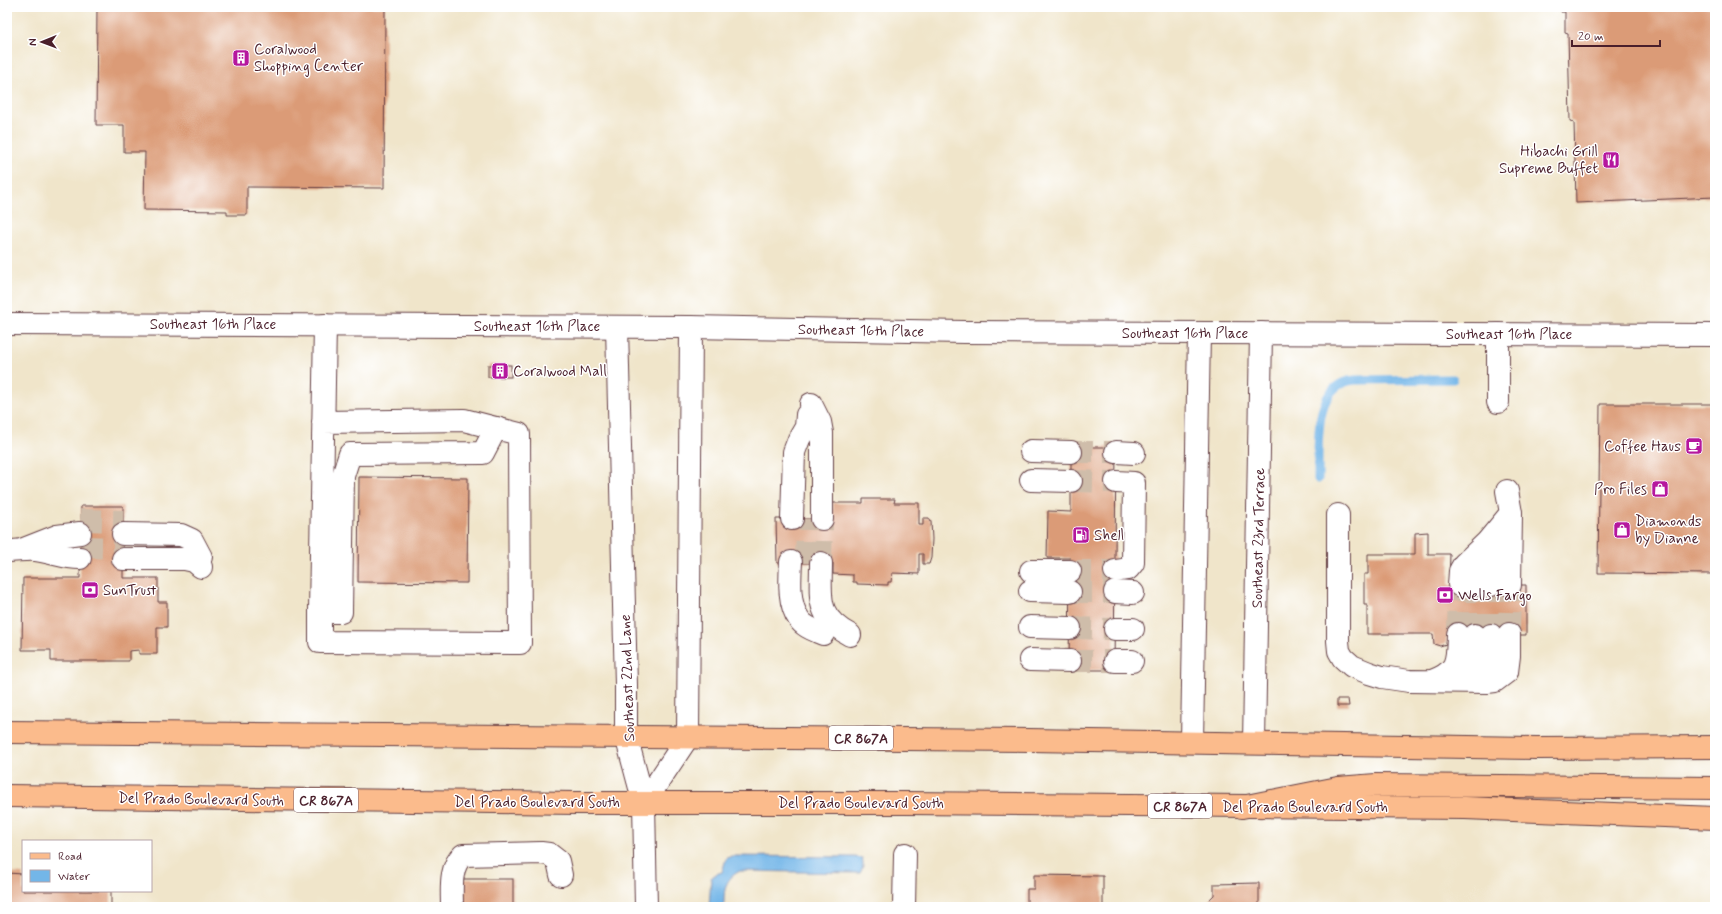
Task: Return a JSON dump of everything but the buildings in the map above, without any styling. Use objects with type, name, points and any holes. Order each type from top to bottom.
[{"type":"main road","name":"CR 867A","points":[[7,732],[569,737],[626,736],[1192,742],[1537,748],[1715,747]]},
{"type":"main road","points":[[1242,807],[1338,788],[1376,786],[1715,788]]},
{"type":"main road","name":"Del Prado Boulevard South","points":[[7,796],[644,803],[905,803],[1465,808],[1715,818]]},
{"type":"street","name":"Southeast 16th Place","points":[[7,324],[617,327],[972,332],[1715,335]]},
{"type":"street","points":[[323,422],[464,420],[520,434],[520,643],[320,642],[320,612],[323,422],[325,325]]},
{"type":"street","name":"Southeast 22nd Lane","points":[[617,327],[626,736],[644,803],[646,907]]},
{"type":"street","points":[[644,803],[688,737],[691,328]]},
{"type":"street","points":[[1192,742],[1199,333]]},
{"type":"street","name":"Southeast 23rd Terrace","points":[[1254,743],[1261,333]]},
{"type":"street","points":[[1498,334],[1498,402]]},
{"type":"street","points":[[808,415],[820,422],[822,432],[807,519],[794,452],[808,415]]},
{"type":"street","points":[[320,612],[341,612],[343,476],[350,454],[483,452],[496,428]]},
{"type":"street","points":[[1031,451],[1071,452]]},
{"type":"street","points":[[1031,480],[1070,481]]},
{"type":"street","points":[[1115,571],[1128,569],[1133,563],[1125,482]]},
{"type":"street","points":[[1507,491],[1511,522],[1484,585],[1460,571],[1464,564],[1511,522]]},
{"type":"street","points":[[1338,515],[1338,641],[1339,651],[1343,658],[1352,666],[1369,673],[1409,681],[1450,681],[1478,677],[1489,665],[1483,635],[1457,655],[1455,663],[1446,676],[1450,681]]},
{"type":"street","points":[[73,520],[80,540],[69,558],[26,549],[62,525],[73,520]]},
{"type":"street","points":[[123,540],[197,556]]},
{"type":"street","points":[[806,563],[805,590],[809,612],[812,619],[819,625],[836,635]]},
{"type":"street","points":[[1030,581],[1070,581]]},
{"type":"street","points":[[1030,627],[1070,628]]},
{"type":"street","points":[[1030,660],[1070,661]]},
{"type":"street","points":[[452,907],[454,871],[459,859],[463,855],[549,854],[558,861],[561,875]]},
{"type":"street","points":[[904,907],[905,854]]},
{"type":"water","points":[[731,856],[854,857],[862,858],[863,864],[860,873],[740,871],[731,878],[726,886],[724,907],[709,907],[711,878],[722,872],[726,859]]},
{"type":"waterway","points":[[1318,479],[1320,419],[1324,404],[1331,392],[1341,384],[1355,380],[1453,379]]},
{"type":"tunnel","points":[[1071,452],[1116,452]]},
{"type":"tunnel","points":[[1071,481],[1116,482]]},
{"type":"tunnel","points":[[806,563],[807,519]]},
{"type":"tunnel","points":[[821,563],[822,519]]},
{"type":"tunnel","points":[[80,520],[123,521]]},
{"type":"tunnel","points":[[80,547],[123,548]]},
{"type":"tunnel","points":[[1070,571],[1115,571]]},
{"type":"tunnel","points":[[1458,634],[1459,585]]},
{"type":"tunnel","points":[[1475,585],[1475,635]]},
{"type":"tunnel","points":[[1491,585],[1491,635]]},
{"type":"tunnel","points":[[1509,634],[1510,585]]},
{"type":"tunnel","points":[[1070,592],[1115,592]]},
{"type":"tunnel","points":[[1070,628],[1115,629]]},
{"type":"tunnel","points":[[1070,661],[1115,661]]},
{"type":"place","name":"Coralwood Shopping Center","points":[[241,58]]},
{"type":"place","name":"Hibachi Grill Supreme Buffet","points":[[1611,160]]},
{"type":"place","name":"Coralwood Mall","points":[[500,371]]},
{"type":"place","name":"Coffee Haus","points":[[1694,446]]},
{"type":"place","name":"Pro Files","points":[[1660,489]]},
{"type":"place","name":"Diamonds by Dianne","points":[[1622,530]]},
{"type":"place","name":"Shell","points":[[1081,535]]},
{"type":"place","name":"SunTrust","points":[[90,590]]},
{"type":"place","name":"Wells Fargo","points":[[1445,595]]}]
